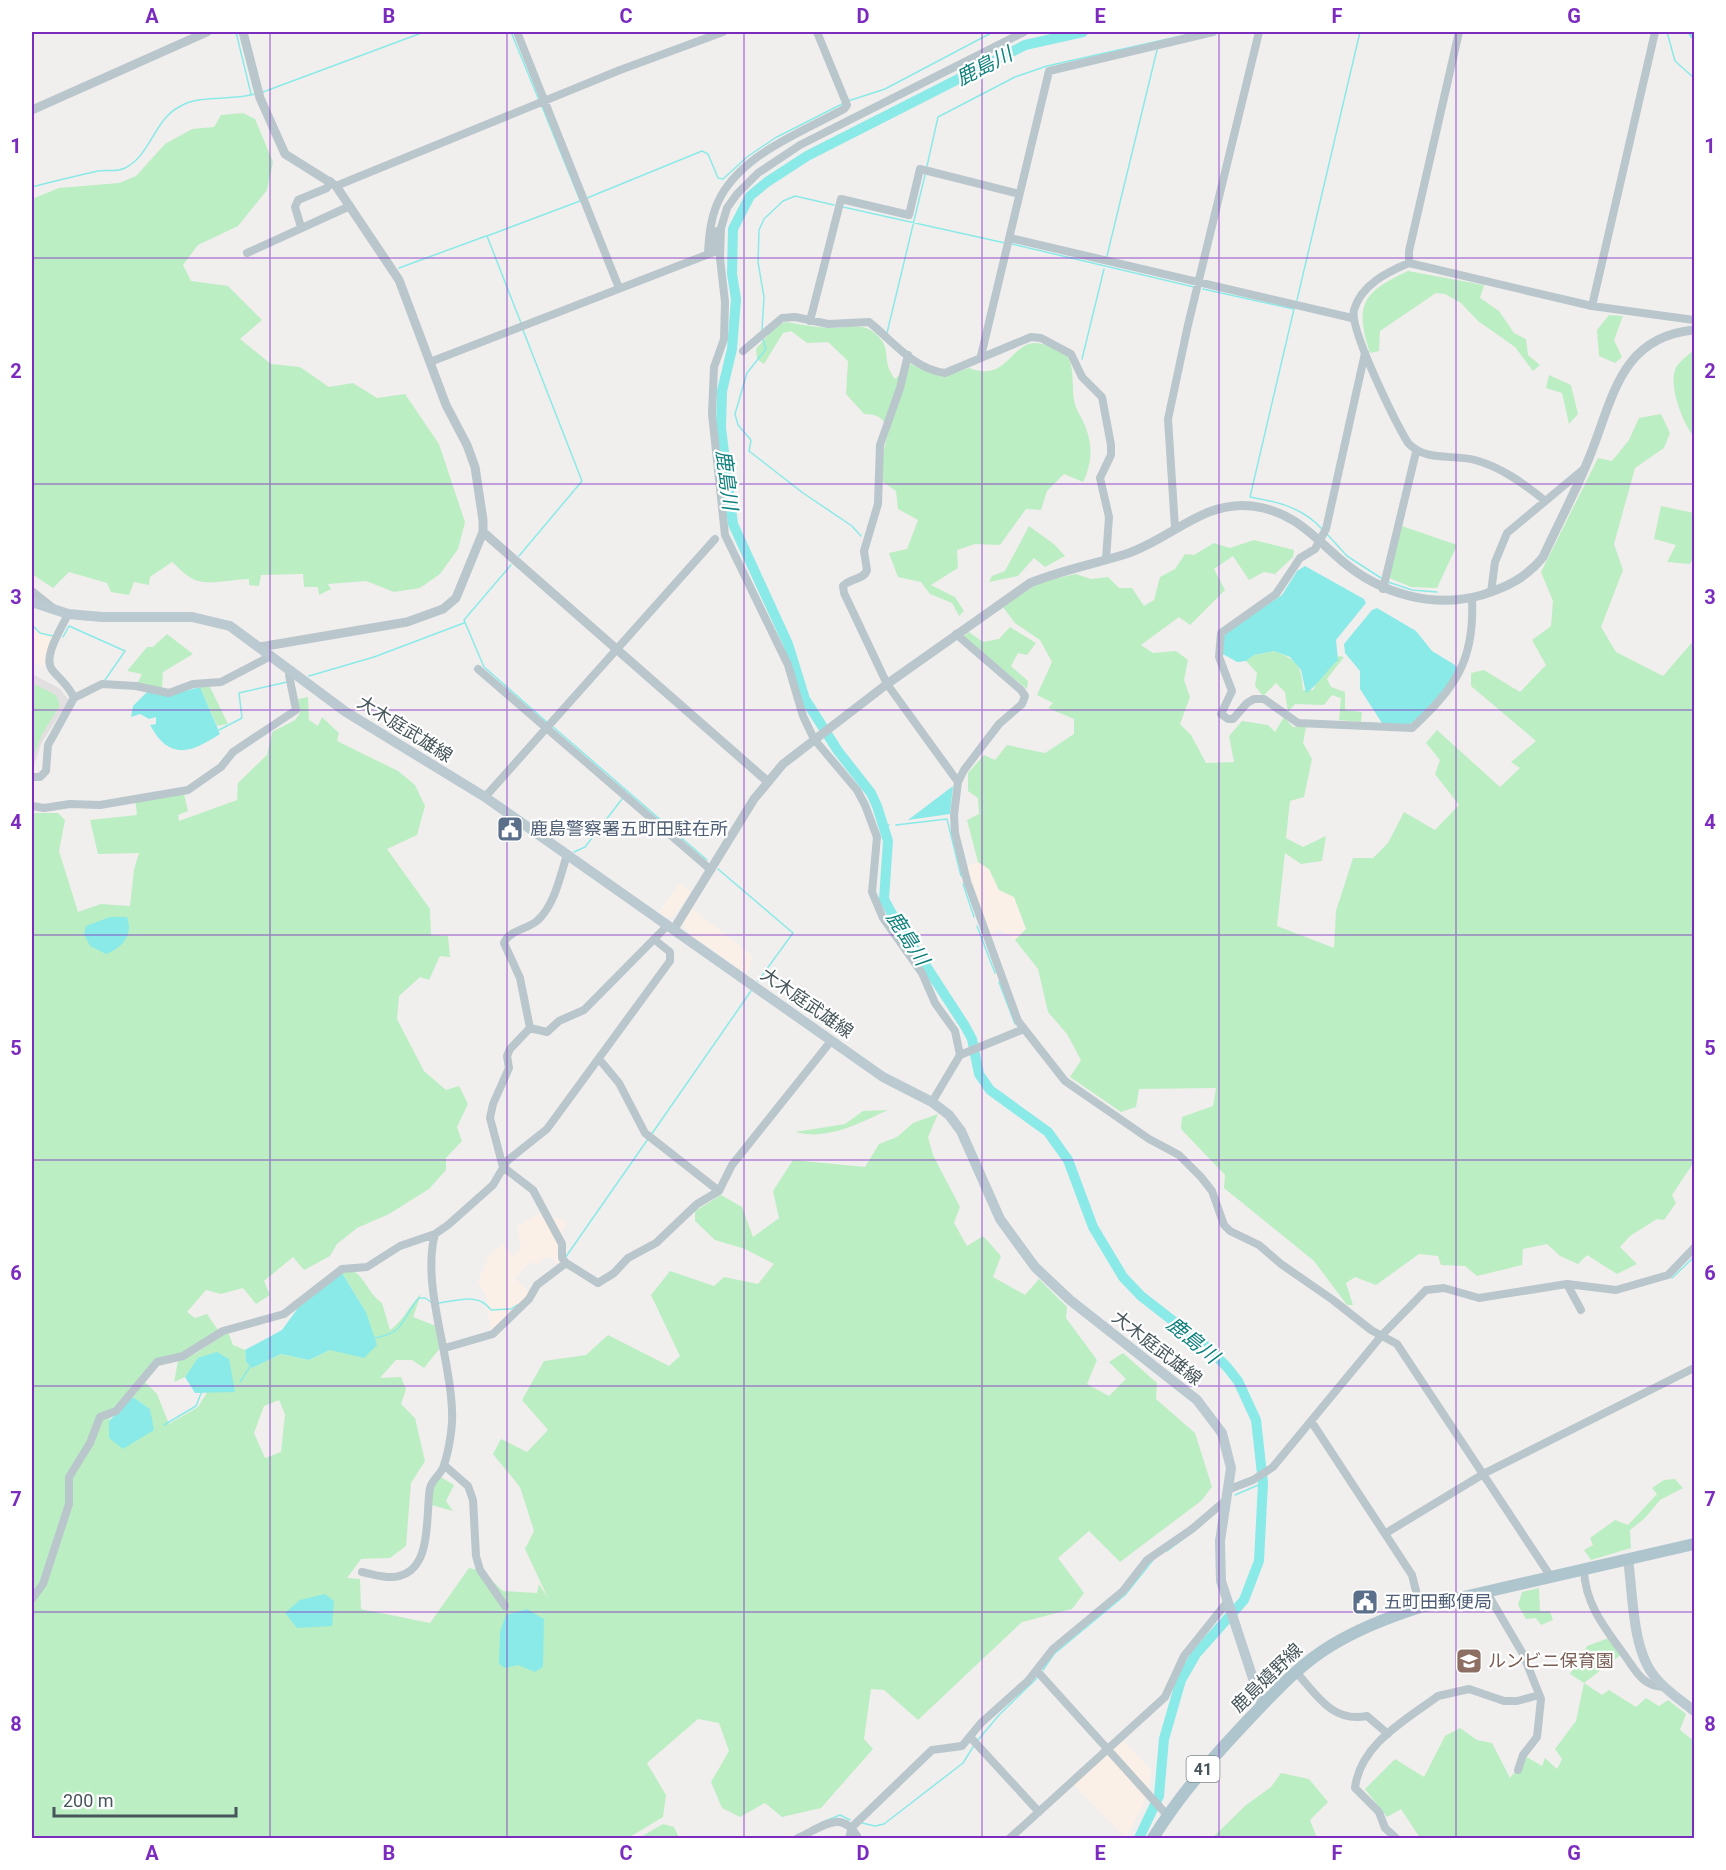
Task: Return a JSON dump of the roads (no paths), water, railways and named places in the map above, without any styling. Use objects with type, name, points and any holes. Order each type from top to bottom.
[{"type":"main road","name":"大木庭武雄線","points":[[32,602],[68,614],[210,620],[230,626],[375,731],[485,797],[884,1077],[932,1102],[950,1115],[961,1131],[1000,1219],[1035,1268],[1070,1300],[1197,1400],[1213,1418],[1222,1433],[1231,1468],[1219,1560],[1221,1581],[1262,1706]]},
{"type":"main road","name":"鹿島嬉野線","points":[[1153,1839],[1163,1813],[1262,1706],[1296,1672],[1333,1644],[1362,1628],[1420,1607],[1695,1544]]},
{"type":"main road","points":[[1628,1559],[1640,1649],[1645,1664],[1664,1687],[1695,1710]]},
{"type":"street","points":[[32,110],[207,32]]},
{"type":"street","points":[[243,32],[258,93],[285,154],[333,183],[399,280],[446,405],[467,445],[475,467],[481,494],[483,532],[456,598],[442,609],[407,622],[260,647]]},
{"type":"street","points":[[517,32],[541,102],[585,199],[620,288]]},
{"type":"street","points":[[301,227],[295,207],[298,200],[327,188],[333,183],[723,32]]},
{"type":"street","points":[[708,254],[710,224],[720,196],[731,181],[771,148],[844,110],[846,101],[817,32]]},
{"type":"street","points":[[961,1054],[955,1031],[935,1003],[922,973],[883,918],[872,892],[877,837],[865,805],[857,790],[814,739],[803,716],[788,665],[764,620],[725,535],[712,414],[714,367],[724,339],[725,302],[720,258],[721,228],[727,208],[737,194],[758,173],[800,145],[1024,32]]},
{"type":"street","points":[[981,356],[1049,72],[1213,32]]},
{"type":"street","points":[[1175,528],[1168,419],[1259,32]]},
{"type":"street","points":[[1409,263],[1409,251],[1460,32]]},
{"type":"street","points":[[1592,306],[1655,32]]},
{"type":"street","points":[[810,321],[841,199],[909,215],[920,169],[1019,194]]},
{"type":"street","points":[[247,253],[350,206]]},
{"type":"street","points":[[430,362],[714,252],[716,232],[721,228]]},
{"type":"street","points":[[1010,238],[1352,318]]},
{"type":"street","points":[[1544,500],[1514,476],[1492,466],[1474,460],[1416,452],[1403,434],[1365,353],[1352,318],[1358,299],[1365,289],[1392,270],[1409,263],[1592,306],[1695,320]]},
{"type":"street","points":[[743,351],[782,318],[828,324],[869,322],[890,343],[933,372],[945,373],[1031,337],[1041,338],[1071,354],[1082,377],[1102,397],[1111,445],[1111,455],[1100,478],[1109,517],[1106,559]]},
{"type":"street","points":[[530,1028],[547,1032],[559,1021],[584,1010],[671,927],[711,870],[767,781],[814,739],[956,634],[1030,583],[1057,572],[1127,554],[1212,510],[1226,506],[1252,506],[1292,517],[1342,561],[1383,589],[1412,597],[1445,601],[1472,598],[1491,592],[1518,581],[1543,557],[1585,468],[1612,391],[1627,365],[1661,338],[1678,331],[1695,330]]},
{"type":"street","points":[[1365,353],[1326,529],[1321,541],[1316,549],[1300,558],[1276,594],[1221,633],[1219,657],[1232,686],[1232,691],[1221,714],[1228,719],[1233,719],[1254,699],[1264,699],[1298,723],[1412,728],[1459,677],[1468,652],[1472,598]]},
{"type":"street","points":[[908,355],[900,388],[880,445],[878,504],[864,551],[867,570],[862,576],[843,586],[844,593],[887,684],[958,782]]},
{"type":"street","points":[[1383,589],[1416,452]]},
{"type":"street","points":[[1491,592],[1501,543],[1507,533],[1585,468]]},
{"type":"street","points":[[483,532],[767,781]]},
{"type":"street","points":[[485,797],[716,539]]},
{"type":"street","points":[[32,591],[55,610]]},
{"type":"street","points":[[68,614],[48,659],[50,668],[71,690],[74,698]]},
{"type":"street","points":[[956,634],[1025,696],[1022,704],[999,724],[958,782],[954,815],[955,833],[967,881],[996,966],[1024,1029],[1065,1081],[1149,1139],[1179,1155],[1212,1191],[1224,1225],[1230,1231],[1259,1245],[1281,1264],[1382,1335],[1393,1339],[1485,1473],[1551,1576]]},
{"type":"street","points":[[32,777],[40,777],[46,771],[48,746],[74,698],[102,684],[136,686],[170,693],[193,684],[221,682],[271,656]]},
{"type":"street","points":[[478,669],[711,870]]},
{"type":"street","points":[[32,806],[44,808],[70,804],[100,805],[188,790],[221,767],[233,752],[296,710],[289,675],[291,670]]},
{"type":"street","points":[[530,1028],[520,978],[504,943],[509,936],[533,924],[547,909],[567,855]]},
{"type":"street","points":[[32,1599],[43,1584],[69,1504],[69,1477],[73,1467],[90,1443],[100,1417],[116,1411],[157,1362],[183,1356],[223,1330],[284,1314],[342,1269],[367,1267],[400,1246],[435,1234],[493,1185],[502,1167],[547,1129],[670,961],[670,952],[655,940]]},
{"type":"street","points":[[530,1028],[510,1049],[507,1056],[508,1068],[490,1118],[502,1167],[533,1190],[562,1244],[562,1258],[594,1282],[604,1281],[628,1258],[656,1243],[697,1204],[719,1191],[732,1166],[831,1041]]},
{"type":"street","points":[[932,1102],[961,1054],[1024,1029]]},
{"type":"street","points":[[599,1059],[619,1083],[650,1137],[719,1191]]},
{"type":"street","points":[[362,1572],[393,1577],[405,1574],[417,1562],[428,1533],[430,1488],[444,1465],[453,1413],[445,1348],[433,1284],[432,1261],[435,1234]]},
{"type":"street","points":[[849,1839],[852,1827],[932,1750],[962,1746],[971,1738],[981,1723],[1037,1671],[1053,1649],[1123,1591],[1147,1560],[1192,1529],[1226,1495],[1265,1473],[1382,1335],[1410,1305],[1432,1288],[1444,1288],[1479,1298],[1567,1284],[1616,1290],[1668,1275],[1695,1248]]},
{"type":"street","points":[[445,1348],[493,1334],[529,1299],[537,1285],[566,1263]]},
{"type":"street","points":[[1567,1284],[1581,1310]]},
{"type":"street","points":[[1386,1533],[1485,1473],[1695,1368]]},
{"type":"street","points":[[1311,1421],[1412,1575],[1420,1607]]},
{"type":"street","points":[[444,1465],[468,1486],[473,1500],[476,1556],[480,1570],[505,1606]]},
{"type":"street","points":[[1584,1570],[1584,1582],[1600,1623],[1640,1678],[1653,1686],[1664,1687]]},
{"type":"street","points":[[1486,1592],[1523,1654],[1540,1699],[1537,1737],[1523,1755],[1518,1770]]},
{"type":"street","points":[[1010,1839],[1165,1697],[1184,1656],[1228,1601]]},
{"type":"street","points":[[1037,1671],[1163,1813]]},
{"type":"street","points":[[1296,1672],[1331,1712],[1354,1719],[1367,1716],[1388,1734]]},
{"type":"street","points":[[1396,1839],[1385,1828],[1379,1812],[1355,1788],[1356,1778],[1369,1751],[1388,1734],[1447,1692],[1469,1689],[1510,1701],[1539,1695]]},
{"type":"street","points":[[971,1738],[1039,1812]]},
{"type":"street","points":[[798,1839],[834,1821],[842,1821],[852,1827],[858,1839]]},
{"type":"water","points":[[1305,566],[1364,599],[1366,603],[1336,640],[1338,660],[1306,693],[1301,670],[1290,657],[1274,651],[1254,655],[1246,661],[1237,662],[1223,654],[1224,636],[1229,630],[1282,595],[1297,571]]},
{"type":"water","points":[[1377,608],[1416,631],[1432,651],[1455,665],[1457,671],[1426,710],[1405,726],[1382,723],[1360,689],[1360,671],[1345,653],[1344,644],[1372,610]]},
{"type":"water","points":[[200,687],[220,734],[191,749],[174,749],[165,745],[150,725],[156,724],[156,717],[149,719],[140,714],[131,717],[133,706],[147,692],[169,695]]},
{"type":"water","points":[[953,786],[950,814],[908,820]]},
{"type":"water","points":[[110,917],[127,917],[129,930],[122,944],[106,954],[90,946],[84,934],[86,926]]},
{"type":"water","points":[[342,1273],[366,1312],[377,1345],[364,1358],[330,1350],[309,1360],[281,1354],[252,1368],[246,1362],[245,1350],[282,1330],[298,1308]]},
{"type":"water","points":[[217,1352],[229,1359],[235,1392],[195,1393],[185,1377],[198,1358]]},
{"type":"water","points":[[133,1397],[150,1409],[154,1430],[123,1449],[109,1438],[109,1421]]},
{"type":"water","points":[[325,1594],[334,1601],[332,1626],[297,1628],[285,1613],[300,1600]]},
{"type":"water","points":[[527,1609],[544,1619],[543,1667],[535,1672],[518,1665],[505,1668],[499,1664],[500,1632],[506,1615]]},
{"type":"waterway","points":[[236,32],[251,94]]},
{"type":"waterway","points":[[263,92],[424,32]]},
{"type":"waterway","points":[[511,32],[539,100]]},
{"type":"waterway","points":[[848,101],[885,89],[993,32]]},
{"type":"waterway","name":"鹿島川","points":[[1083,32],[1025,45],[807,156],[750,196],[733,229],[732,274],[736,299],[732,349],[722,391],[721,428],[733,524],[788,644],[805,699],[838,751],[871,793],[877,806],[888,841],[884,899],[891,912],[965,1026],[972,1039],[979,1074],[990,1090],[1048,1132],[1068,1160],[1093,1227],[1123,1277],[1141,1296],[1208,1348],[1227,1367],[1238,1381],[1256,1420],[1263,1483],[1259,1561],[1244,1600],[1196,1654],[1181,1680],[1164,1739],[1159,1796],[1139,1838]]},
{"type":"waterway","points":[[1297,300],[1360,32]]},
{"type":"waterway","points":[[1667,32],[1675,61],[1694,78]]},
{"type":"waterway","points":[[927,166],[938,117],[1015,77],[1047,66],[1190,34]]},
{"type":"waterway","points":[[1107,256],[1157,50]]},
{"type":"waterway","points":[[32,187],[98,171],[125,168],[140,155],[164,120],[179,107],[196,100],[255,94]]},
{"type":"waterway","points":[[587,198],[702,151],[708,154],[718,178],[723,179],[747,157],[775,138],[844,103]]},
{"type":"waterway","points":[[541,104],[580,200]]},
{"type":"waterway","points":[[887,333],[925,175]]},
{"type":"waterway","points":[[762,330],[764,297],[758,262],[759,230],[764,219],[783,201],[795,196],[834,205]]},
{"type":"waterway","points":[[521,323],[487,236],[580,201]]},
{"type":"waterway","points":[[843,207],[1005,243]]},
{"type":"waterway","points":[[399,268],[486,236]]},
{"type":"waterway","points":[[1012,244],[1194,287]]},
{"type":"waterway","points":[[1082,359],[1104,269]]},
{"type":"waterway","points":[[1203,289],[1294,309],[1250,497],[1298,511],[1322,529]]},
{"type":"waterway","points":[[519,556],[582,481],[523,330]]},
{"type":"waterway","points":[[763,339],[766,349],[747,373],[735,414],[738,425],[751,440],[749,451],[803,493],[852,526],[861,536]]},
{"type":"waterway","points":[[1327,534],[1347,556],[1381,578]]},
{"type":"waterway","points":[[511,565],[464,620],[484,667],[548,723]]},
{"type":"waterway","points":[[1388,582],[1412,590],[1437,592]]},
{"type":"waterway","points":[[309,676],[374,657],[464,623]]},
{"type":"waterway","points":[[32,625],[40,633],[53,636]]},
{"type":"waterway","points":[[63,637],[69,626],[125,651],[105,680]]},
{"type":"waterway","points":[[219,730],[242,718],[239,693],[287,682]]},
{"type":"waterway","points":[[552,726],[707,860]]},
{"type":"waterway","points":[[574,852],[585,847],[622,799]]},
{"type":"waterway","points":[[896,825],[947,819],[961,876]]},
{"type":"waterway","name":"鹿島川","points":[[884,825],[889,825]]},
{"type":"waterway","points":[[718,869],[793,933],[758,981]]},
{"type":"waterway","points":[[963,884],[974,917]]},
{"type":"waterway","points":[[977,926],[995,973]]},
{"type":"waterway","points":[[999,982],[1015,1024]]},
{"type":"waterway","points":[[651,1135],[751,991]]},
{"type":"waterway","points":[[565,1258],[648,1139]]},
{"type":"waterway","points":[[1672,1278],[1694,1257]]},
{"type":"waterway","points":[[373,1338],[384,1336],[397,1329],[419,1298],[425,1298],[431,1302]]},
{"type":"waterway","points":[[438,1303],[473,1299],[486,1304],[491,1310],[511,1309],[517,1305]]},
{"type":"waterway","points":[[240,1382],[251,1365]]},
{"type":"waterway","points":[[164,1425],[196,1406],[202,1391]]},
{"type":"waterway","points":[[1235,1495],[1263,1483]]},
{"type":"waterway","points":[[1167,1551],[1202,1525]]},
{"type":"waterway","points":[[1043,1670],[1054,1654],[1125,1595],[1153,1560]]},
{"type":"waterway","points":[[978,1740],[999,1715],[1037,1678]]},
{"type":"waterway","points":[[862,1823],[875,1826],[884,1824],[963,1763],[973,1747]]},
{"type":"waterway","points":[[823,1822],[840,1815],[850,1820]]},
{"type":"place","name":"鹿島警察署五町田駐在所","points":[[510,829]]},
{"type":"place","name":"五町田郵便局","points":[[1365,1602]]},
{"type":"place","name":"ルンビニ保育園","points":[[1469,1661]]}]
